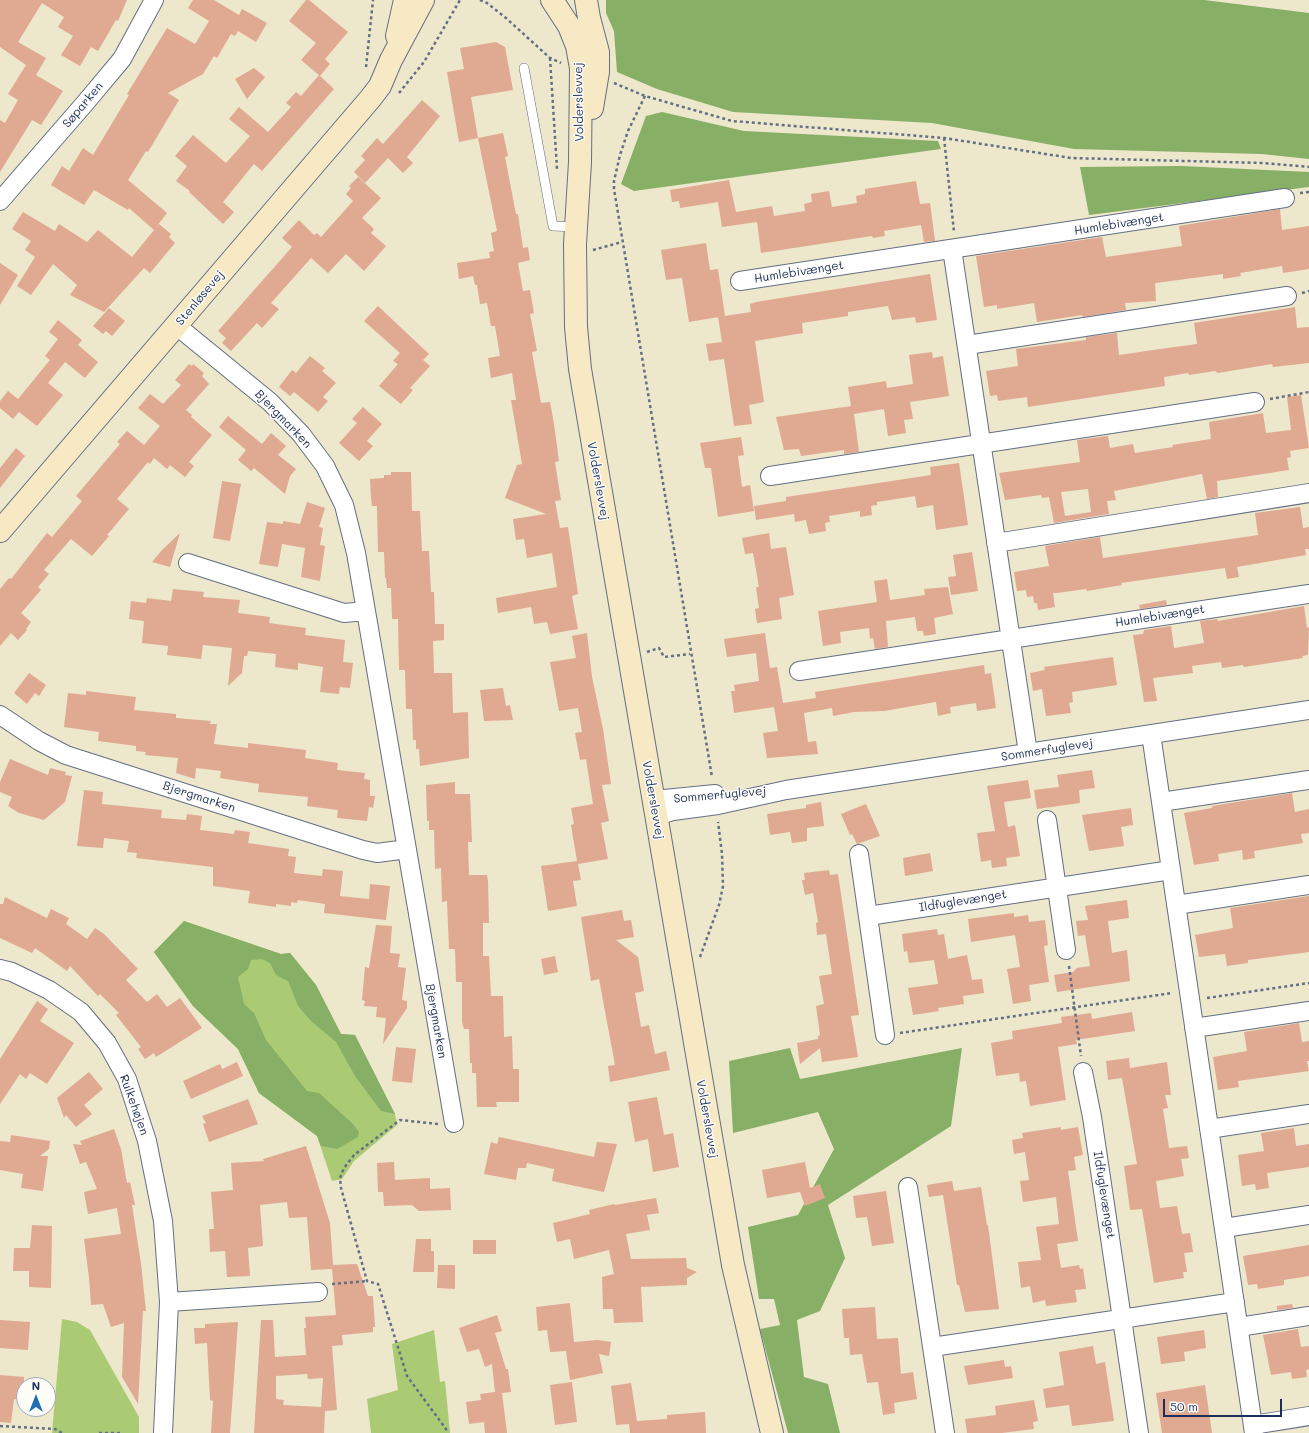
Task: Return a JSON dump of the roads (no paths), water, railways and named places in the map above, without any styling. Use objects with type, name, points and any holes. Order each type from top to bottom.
[{"type":"street","name":"Søparken","points":[[0,201],[122,58],[154,0]]},
{"type":"street","name":"Stenløsevej","points":[[391,60],[405,0]]},
{"type":"street","name":"Stenløsevej","points":[[0,531],[370,99],[380,86],[391,60],[423,0]]},
{"type":"street","name":"Volderslevvej","points":[[552,0],[569,26],[577,46],[581,68],[580,162],[575,256],[576,327],[580,369],[628,658],[733,1265],[772,1433]]},
{"type":"street","name":"Volderslevvej","points":[[580,162],[598,72],[598,52],[586,0]]},
{"type":"street","name":"Humlebivænget","points":[[740,281],[1285,198]]},
{"type":"street","points":[[954,248],[981,444],[1028,753]]},
{"type":"street","points":[[967,346],[1287,296]]},
{"type":"street","name":"Bjergmarken","points":[[177,326],[270,402],[301,434],[325,466],[344,505],[356,553],[454,1123]]},
{"type":"street","points":[[770,476],[1255,402]]},
{"type":"street","points":[[996,543],[1309,494]]},
{"type":"street","points":[[188,563],[344,613],[366,611]]},
{"type":"street","name":"Humlebivænget","points":[[799,671],[1309,594]]},
{"type":"street","name":"Sommerfuglevej","points":[[655,808],[786,790],[1309,710]]},
{"type":"street","name":"Bjergmarken","points":[[0,715],[39,741],[66,755],[364,850],[376,853],[407,849]]},
{"type":"street","points":[[1151,734],[1254,1429],[1309,1416]]},
{"type":"street","points":[[1161,802],[1309,780]]},
{"type":"street","points":[[1047,820],[1066,950]]},
{"type":"street","points":[[859,854],[886,1035]]},
{"type":"street","name":"Ildfuglevænget","points":[[868,916],[1171,870]]},
{"type":"street","points":[[1176,905],[1309,885]]},
{"type":"street","name":"Rulkehøjen","points":[[0,970],[12,972],[49,990],[81,1012],[107,1043],[127,1079],[147,1141],[163,1221],[169,1302],[167,1372],[163,1433]]},
{"type":"street","points":[[1194,1028],[1309,1011]]},
{"type":"street","name":"Ildfuglevænget","points":[[1083,1072],[1092,1117],[1139,1433]]},
{"type":"street","points":[[1209,1129],[1309,1114]]},
{"type":"street","points":[[908,1187],[945,1433]]},
{"type":"street","points":[[1224,1228],[1309,1215]]},
{"type":"street","points":[[169,1302],[318,1292]]},
{"type":"street","points":[[932,1346],[1235,1302]]},
{"type":"street","points":[[1239,1327],[1309,1316]]},
{"type":"lane","points":[[524,68],[553,226],[576,227]]}]
